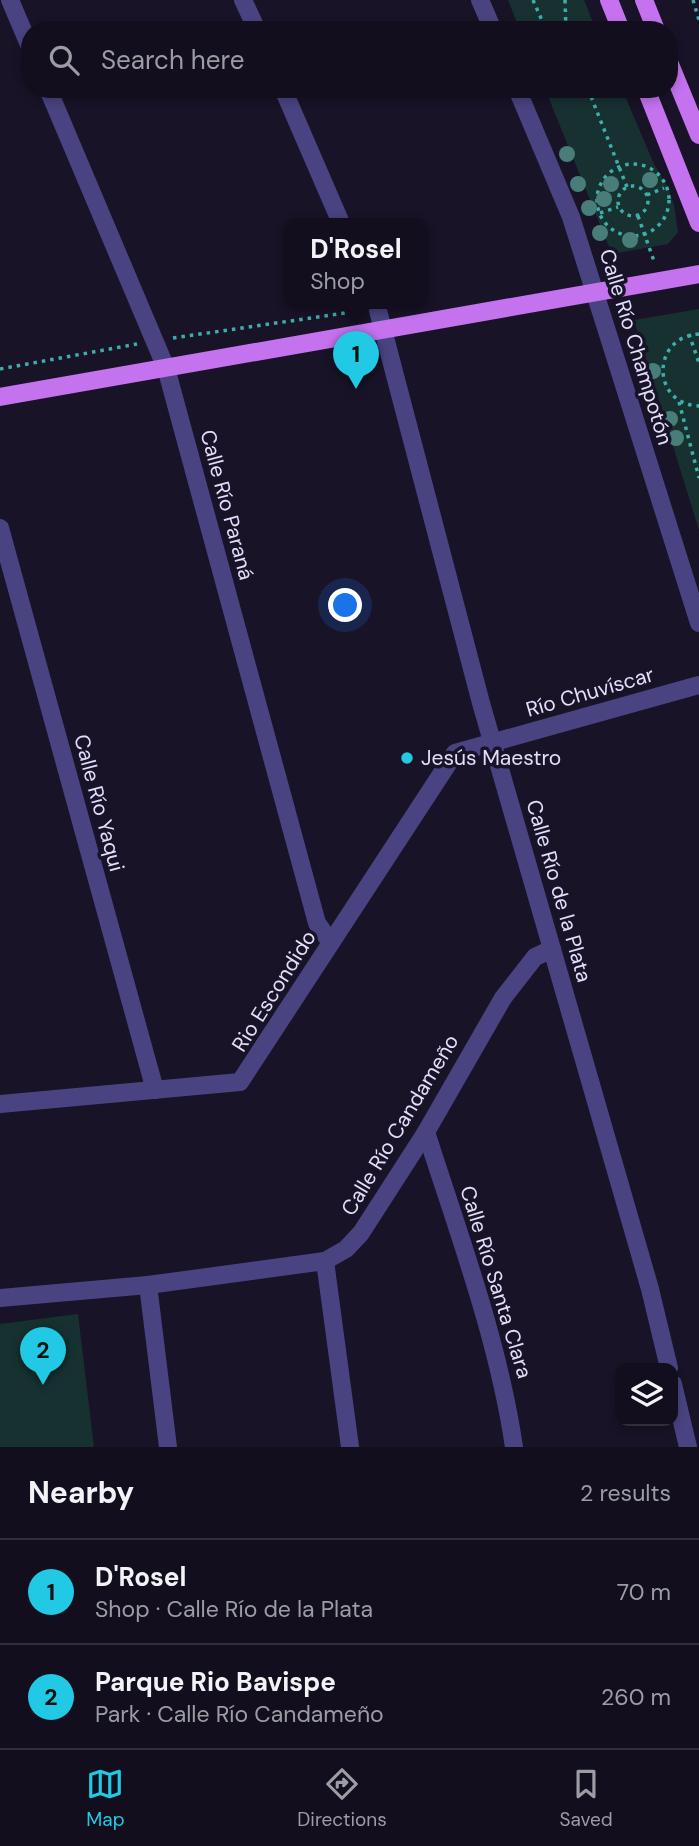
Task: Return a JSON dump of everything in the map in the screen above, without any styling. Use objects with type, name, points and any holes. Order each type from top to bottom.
[{"type":"main road","points":[[609,0],[617,21]]},
{"type":"main road","points":[[644,0],[652,21]]},
{"type":"main road","points":[[678,84],[699,135]]},
{"type":"main road","points":[[650,98],[699,223]]},
{"type":"main road","points":[[0,397],[596,295],[699,274]]},
{"type":"street","points":[[10,0],[21,26]]},
{"type":"street","points":[[243,0],[253,21]]},
{"type":"street","points":[[480,0],[489,21]]},
{"type":"street","name":"Calle Río Paraná","points":[[52,98],[166,368],[317,923],[331,943]]},
{"type":"street","points":[[287,98],[339,218]]},
{"type":"street","name":"Calle Río Champotón","points":[[521,98],[571,217],[699,623]]},
{"type":"street","name":"Calle Río de la Plata","points":[[378,309],[493,742],[650,1289],[668,1363]]},
{"type":"street","name":"Calle Río Yaqui","points":[[0,528],[155,1090]]},
{"type":"street","name":"Río Chuvíscar","points":[[493,742],[699,685]]},
{"type":"street","name":"Rio Escondido","points":[[0,1104],[240,1082],[455,753],[493,742]]},
{"type":"street","name":"Calle Río Candameño","points":[[0,1298],[148,1285],[325,1261],[346,1249],[361,1233],[426,1132],[503,998],[536,957],[552,949]]},
{"type":"street","name":"Calle Río Santa Clara","points":[[426,1132],[492,1338],[508,1404],[514,1447]]},
{"type":"street","points":[[325,1261],[350,1447]]},
{"type":"street","points":[[148,1285],[168,1447]]},
{"type":"street","points":[[678,1405],[688,1447]]},
{"type":"path","points":[[533,0],[542,21]]},
{"type":"path","points":[[565,0],[566,21]]},
{"type":"path","points":[[694,0],[699,20]]},
{"type":"path","points":[[592,98],[627,187]]},
{"type":"path","points":[[620,166],[643,166],[656,172],[666,188],[667,210],[655,228],[646,233],[635,236],[614,230],[600,214],[598,191],[611,172],[620,166]]},
{"type":"path","points":[[627,187],[642,189],[647,195],[645,211],[638,216],[623,214],[618,207],[617,199],[627,187]]},
{"type":"path","points":[[647,195],[666,188]]},
{"type":"path","points":[[600,214],[618,207]]},
{"type":"path","points":[[638,216],[654,263]]},
{"type":"path","points":[[0,369],[352,309]]},
{"type":"path","points":[[689,334],[699,363]]},
{"type":"path","points":[[699,334],[689,334],[669,347],[661,370],[670,394],[679,402],[699,406]]},
{"type":"path","points":[[679,402],[699,478]]},
{"type":"green space","points":[[508,0],[584,0],[592,21],[516,21]]},
{"type":"green space","points":[[549,98],[626,98],[654,164],[668,187],[678,232],[668,244],[612,254]]},
{"type":"green space","points":[[699,309],[699,530],[634,320]]},
{"type":"green space","points":[[78,1314],[94,1447],[0,1447],[0,1324]]},
{"type":"place","name":"D'Rosel","points":[[356,389]]},
{"type":"place","name":"Jesús Maestro","points":[[407,758]]},
{"type":"place","name":"Parque Rio Bavispe","points":[[43,1385]]}]
